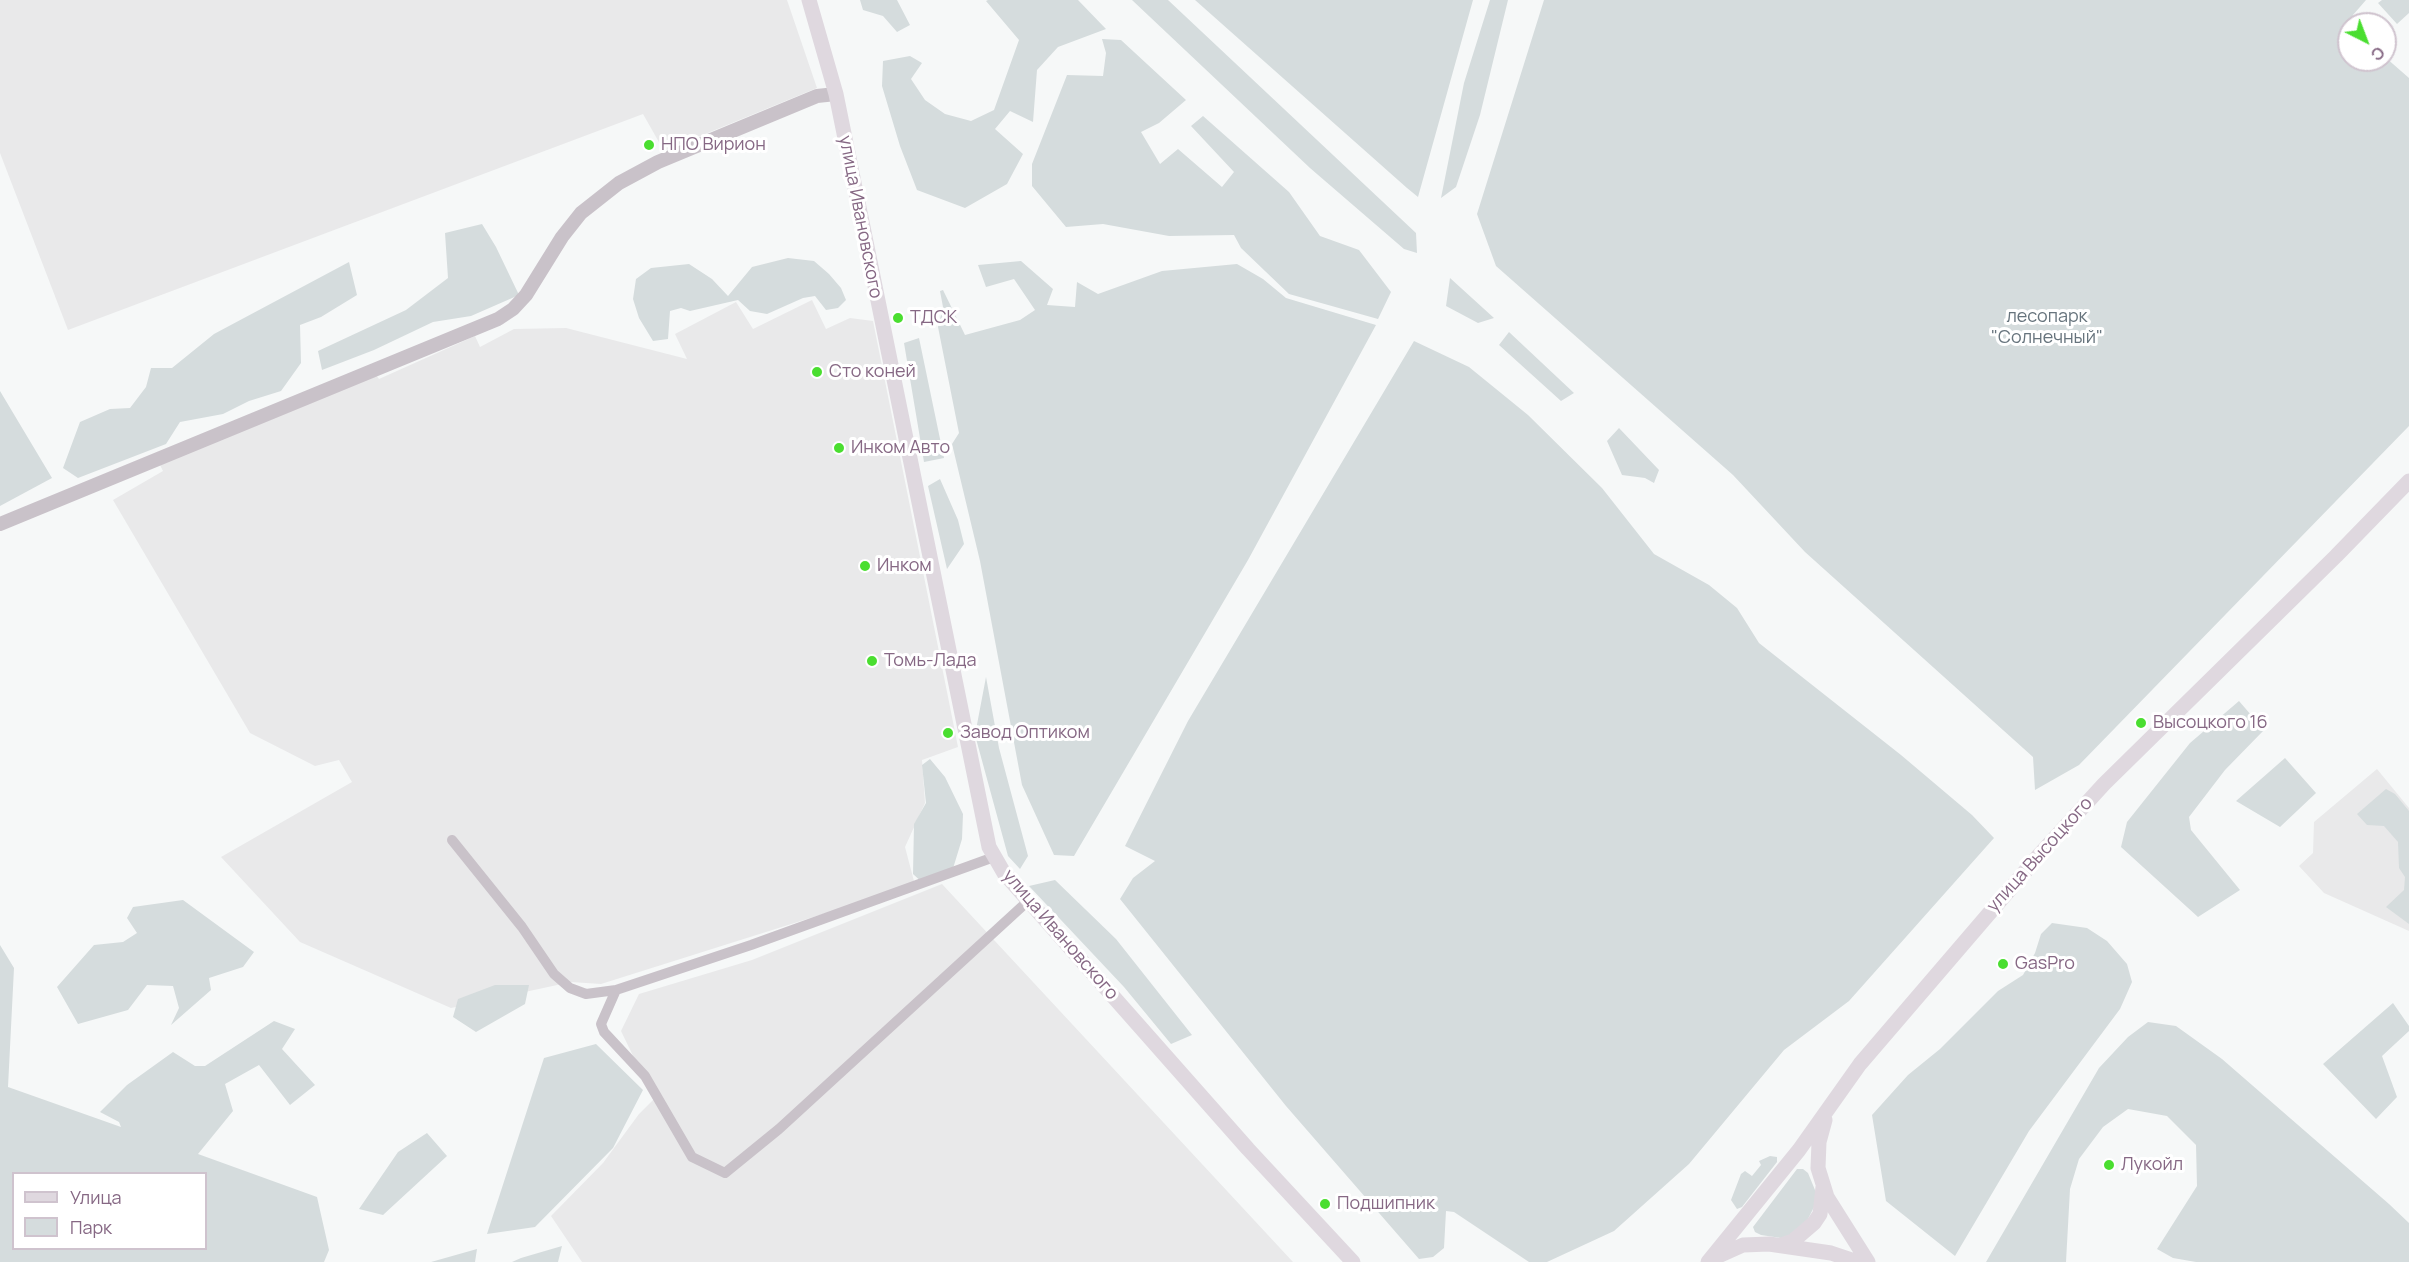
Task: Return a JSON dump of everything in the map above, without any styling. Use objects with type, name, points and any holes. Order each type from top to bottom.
[{"type":"main road","name":"улица Ивановского","points":[[809,0],[836,94],[982,823],[994,857],[1004,873],[1028,901],[1248,1149],[1353,1262]]},
{"type":"main road","name":"улица Высоцкого","points":[[1709,1262],[1799,1150],[1867,1055],[2066,826],[2409,481]]},
{"type":"main road","points":[[1827,1112],[1819,1142],[1818,1168],[1827,1197],[1868,1262]]},
{"type":"main road","points":[[1799,1150],[1818,1168]]},
{"type":"main road","points":[[1709,1262],[1725,1251],[1743,1245],[1775,1245],[1793,1241],[1814,1223],[1820,1214],[1823,1184]]},
{"type":"main road","points":[[1735,1230],[1755,1241],[1831,1253],[1858,1262]]},
{"type":"street","points":[[0,524],[498,319],[513,309],[526,295],[562,237],[581,213],[619,183],[658,162],[817,96],[836,94]]},
{"type":"street","points":[[452,840],[522,927],[554,974],[570,988],[586,994],[616,990],[763,941],[994,857]]},
{"type":"street","points":[[616,990],[601,1024],[604,1032],[645,1076],[692,1157],[725,1173],[779,1129],[1028,901]]},
{"type":"shaded area","points":[[0,0],[787,0],[817,88],[664,151],[643,114],[68,330],[0,153]]},
{"type":"shaded area","points":[[812,300],[826,329],[850,318],[873,321],[958,747],[922,760],[925,803],[905,847],[915,885],[601,984],[571,982],[451,1008],[300,942],[221,857],[352,782],[339,760],[315,766],[250,733],[113,500],[163,471],[160,465],[376,375],[379,379],[475,336],[480,347],[514,329],[566,328],[687,359],[675,334],[736,302],[753,329]]},
{"type":"shaded area","points":[[2377,769],[2409,808],[2409,931],[2324,893],[2299,866],[2313,853],[2314,822]]},
{"type":"shaded area","points":[[942,884],[1293,1262],[582,1262],[551,1216],[603,1163],[639,1114],[654,1099],[621,1031],[639,994],[752,960]]},
{"type":"green space","points":[[860,0],[897,0],[910,25],[897,32],[883,16],[863,10]]},
{"type":"green space","points":[[1078,0],[1106,29],[1058,47],[1037,70],[1033,122],[1010,111],[995,129],[1023,154],[1007,184],[965,208],[917,190],[900,146],[882,86],[883,61],[910,56],[922,63],[911,79],[925,100],[945,114],[971,121],[994,110],[1019,40],[986,1]]},
{"type":"green space","points":[[1132,0],[1168,0],[1416,233],[1417,253],[1404,249],[1310,168]]},
{"type":"green space","points":[[1195,0],[1473,0],[1418,197],[1407,188]]},
{"type":"green space","points":[[1490,0],[1508,0],[1480,115],[1456,187],[1441,198],[1464,83]]},
{"type":"green space","name":"лесопарк \"Солнечный\"","points":[[1544,0],[2366,0],[2356,12],[2337,12],[2337,72],[2397,72],[2397,68],[2409,78],[2409,426],[2079,765],[2035,790],[2033,757],[1805,552],[1733,475],[1496,266],[1477,214]]},
{"type":"green space","points":[[2382,0],[2409,0],[2409,13],[2397,24],[2397,12],[2386,12],[2378,3]]},
{"type":"green space","points":[[1102,39],[1121,40],[1186,100],[1159,123],[1141,132],[1160,164],[1178,149],[1222,187],[1234,172],[1191,126],[1203,116],[1289,192],[1320,236],[1359,250],[1391,292],[1378,319],[1289,294],[1241,248],[1234,235],[1169,236],[1103,224],[1066,227],[1032,186],[1032,164],[1067,75],[1103,76],[1106,53]]},
{"type":"green space","points":[[482,224],[519,295],[471,316],[433,322],[374,350],[322,370],[318,351],[406,310],[448,278],[445,233]]},
{"type":"green space","points":[[788,258],[814,261],[841,288],[846,300],[838,308],[826,310],[815,296],[803,298],[767,314],[750,311],[738,300],[690,311],[681,308],[670,311],[668,339],[653,341],[639,318],[633,299],[636,279],[651,268],[689,264],[712,279],[728,296],[752,267]]},
{"type":"green space","points":[[1021,261],[1053,289],[1047,305],[1075,307],[1077,282],[1098,294],[1162,271],[1237,264],[1263,279],[1286,298],[1376,325],[1248,560],[1074,856],[1054,855],[1022,785],[980,561],[952,444],[959,433],[938,327],[943,307],[940,291],[943,290],[965,335],[1020,320],[1035,310],[1014,279],[986,287],[978,265]]},
{"type":"green space","points":[[349,262],[357,295],[321,317],[300,325],[301,363],[281,391],[249,401],[223,414],[180,422],[166,444],[78,478],[63,468],[80,422],[110,409],[130,408],[146,387],[151,368],[172,368],[214,334]]},
{"type":"green space","points":[[1450,278],[1494,318],[1478,323],[1446,306]]},
{"type":"green space","points":[[1509,332],[1574,393],[1561,401],[1499,345]]},
{"type":"green space","points":[[919,338],[944,458],[924,462],[904,343]]},
{"type":"green space","points":[[1414,341],[1469,367],[1528,415],[1602,488],[1654,554],[1709,585],[1737,608],[1759,643],[1901,755],[1972,815],[1994,838],[1849,1001],[1784,1050],[1689,1164],[1614,1231],[1547,1262],[1529,1262],[1454,1212],[1446,1211],[1444,1248],[1433,1257],[1419,1259],[1286,1106],[1120,899],[1133,878],[1155,861],[1125,846],[1188,721]]},
{"type":"green space","points":[[0,391],[52,478],[0,506]]},
{"type":"green space","points":[[1619,428],[1659,470],[1654,483],[1645,478],[1622,475],[1607,441]]},
{"type":"green space","points":[[940,479],[958,520],[964,544],[947,569],[928,486]]},
{"type":"green space","points":[[986,677],[999,748],[1028,856],[1020,869],[1008,856],[975,735]]},
{"type":"green space","points":[[2239,701],[2264,730],[2225,770],[2189,817],[2191,830],[2240,890],[2198,917],[2121,847],[2127,822],[2190,743]]},
{"type":"green space","points":[[2285,758],[2316,793],[2280,827],[2236,801]]},
{"type":"green space","points":[[930,759],[945,777],[963,814],[962,839],[951,875],[925,885],[913,874],[914,824],[926,803],[922,765]]},
{"type":"green space","points":[[2386,789],[2395,794],[2409,811],[2409,924],[2386,907],[2404,890],[2405,877],[2399,868],[2398,842],[2384,826],[2367,825],[2357,814]]},
{"type":"green space","points":[[1055,880],[1116,939],[1192,1035],[1171,1044],[1124,987],[1029,886]]},
{"type":"green space","points":[[183,900],[254,952],[243,967],[209,978],[211,990],[171,1025],[179,1008],[173,986],[147,985],[128,1010],[78,1024],[57,987],[94,945],[123,942],[137,933],[127,918],[133,907]]},
{"type":"green space","points":[[2052,923],[2087,928],[2107,941],[2127,964],[2132,982],[2120,1009],[2029,1131],[1955,1256],[1886,1201],[1872,1115],[1908,1075],[1940,1049],[1998,991],[2023,975],[2035,953],[2041,934]]},
{"type":"green space","points":[[0,945],[14,968],[8,1087],[121,1127],[119,1122],[100,1112],[127,1085],[173,1052],[195,1066],[205,1066],[274,1021],[295,1029],[282,1049],[315,1085],[290,1105],[259,1065],[225,1084],[233,1111],[198,1154],[317,1197],[329,1250],[324,1262],[0,1262]]},
{"type":"green space","points":[[495,985],[529,985],[525,1004],[476,1032],[453,1017],[458,999]]},
{"type":"green space","points":[[2393,1003],[2409,1026],[2409,1031],[2382,1056],[2397,1097],[2376,1119],[2323,1064]]},
{"type":"green space","points":[[2148,1022],[2176,1026],[2222,1059],[2389,1204],[2409,1223],[2409,1262],[2196,1262],[2173,1258],[2157,1249],[2197,1186],[2196,1145],[2167,1116],[2128,1109],[2103,1127],[2079,1159],[2070,1189],[2066,1262],[1986,1262],[2099,1068],[2128,1037]]},
{"type":"green space","points":[[596,1044],[643,1090],[613,1148],[535,1227],[487,1234],[544,1058]]},
{"type":"green space","points":[[427,1133],[447,1156],[383,1215],[359,1209],[398,1152]]},
{"type":"green space","points":[[1770,1156],[1777,1157],[1777,1162],[1742,1207],[1737,1209],[1731,1200],[1741,1174],[1745,1171],[1752,1176],[1761,1165],[1759,1161]]},
{"type":"green space","points":[[1797,1169],[1803,1169],[1808,1173],[1815,1190],[1815,1205],[1807,1221],[1792,1234],[1781,1238],[1755,1232],[1753,1227]]},
{"type":"green space","points":[[562,1246],[558,1262],[512,1262],[521,1258]]},
{"type":"green space","points":[[477,1249],[475,1262],[431,1262]]},
{"type":"place","name":"НПО Вирион","points":[[649,145]]},
{"type":"place","name":"ТДСК","points":[[898,318]]},
{"type":"place","name":"Сто коней","points":[[817,372]]},
{"type":"place","name":"Инком Авто","points":[[839,448]]},
{"type":"place","name":"Инком","points":[[865,566]]},
{"type":"place","name":"Томь-Лада","points":[[872,661]]},
{"type":"place","name":"Высоцкого 16","points":[[2141,723]]},
{"type":"place","name":"Завод Оптиком","points":[[948,733]]},
{"type":"place","name":"GasPro","points":[[2003,964]]},
{"type":"place","name":"Лукойл","points":[[2109,1165]]},
{"type":"place","name":"Подшипник","points":[[1325,1204]]}]
